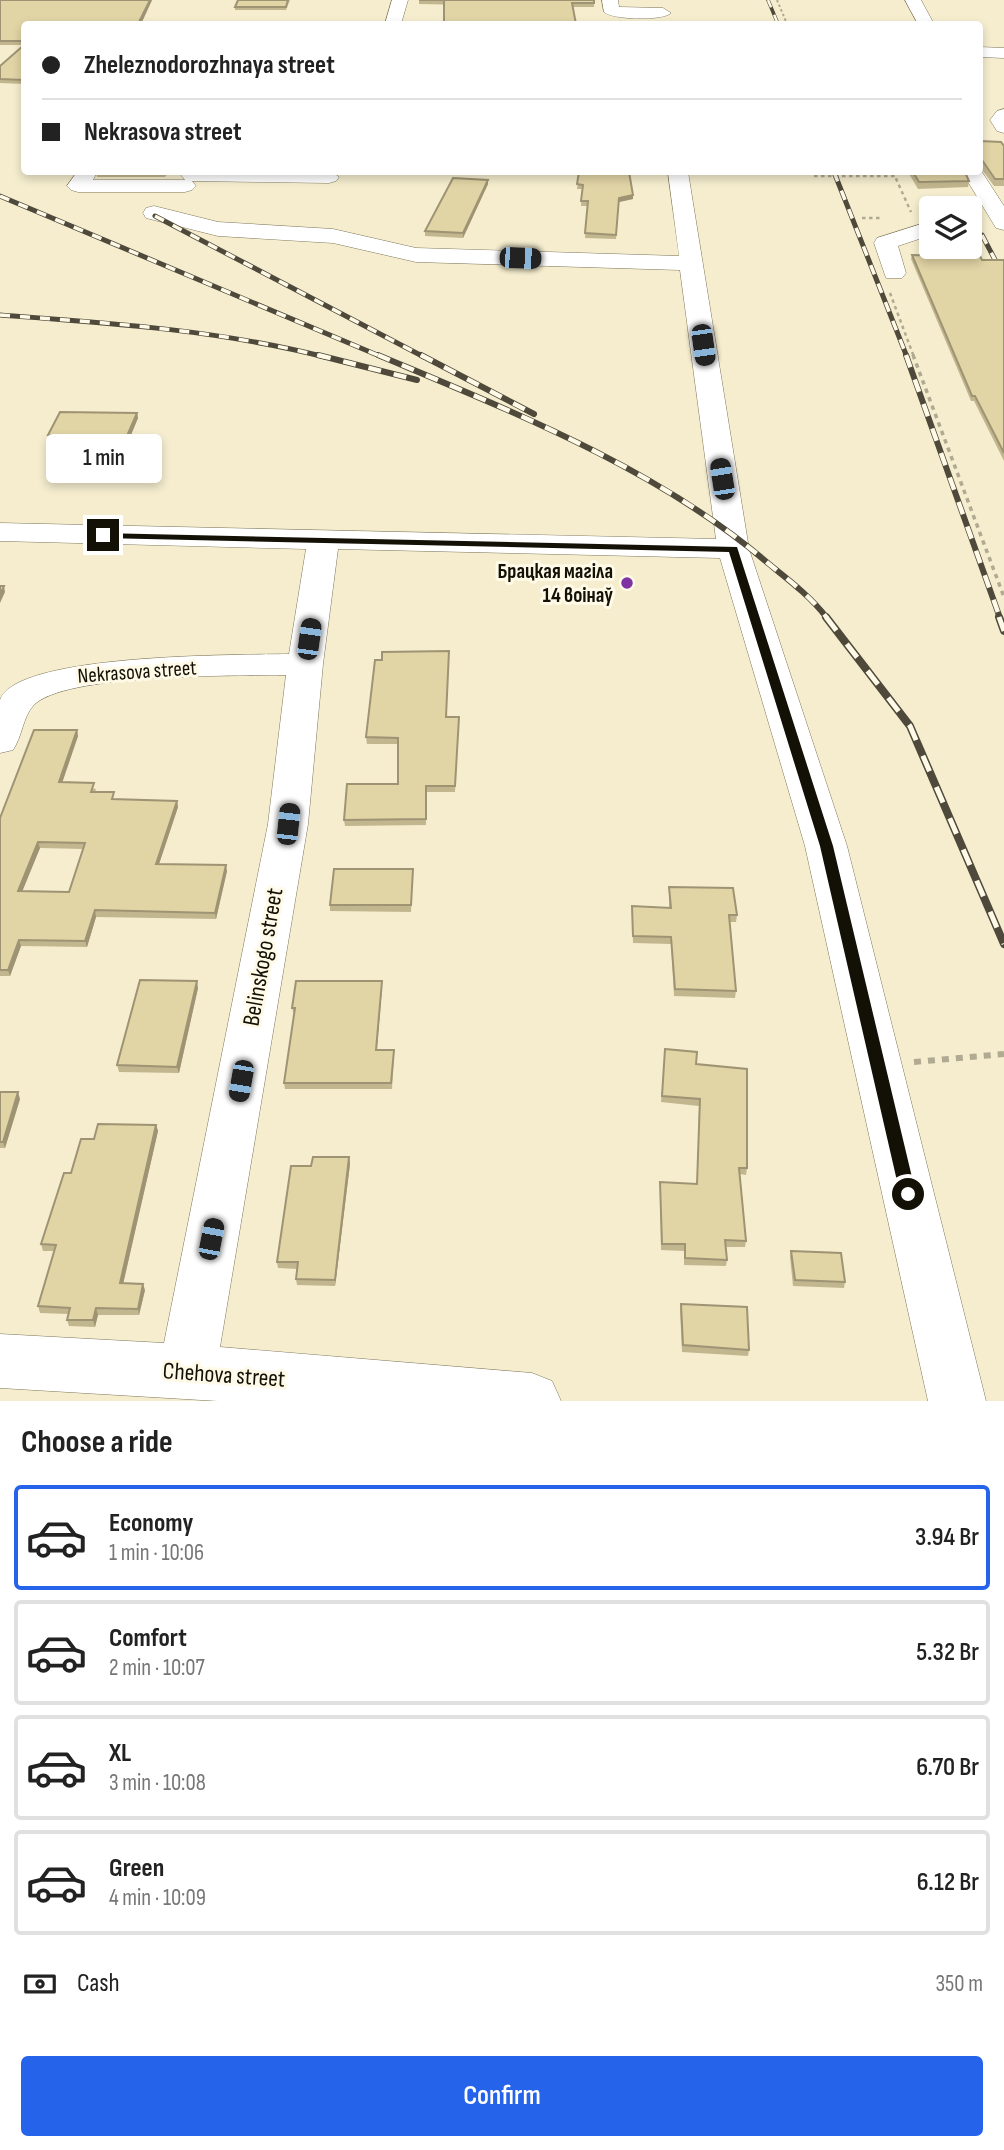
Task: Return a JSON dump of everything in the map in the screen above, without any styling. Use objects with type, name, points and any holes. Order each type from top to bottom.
[{"type":"street","points":[[394,21],[400,0]]},
{"type":"street","points":[[610,0],[612,12],[662,12]]},
{"type":"street","points":[[912,0],[924,21]]},
{"type":"street","points":[[983,52],[1004,52]]},
{"type":"street","points":[[85,175],[78,186],[190,177],[267,175]]},
{"type":"street","points":[[678,175],[733,549],[826,846],[957,1401]]},
{"type":"street","points":[[974,175],[1004,224],[982,225]]},
{"type":"street","points":[[190,177],[180,197],[201,203]]},
{"type":"street","points":[[154,213],[218,229],[333,236],[416,254],[692,263]]},
{"type":"street","points":[[891,280],[885,243],[919,225]]},
{"type":"street","points":[[0,532],[733,549]]},
{"type":"street","name":"Belinskogo street","points":[[187,1371],[288,824],[305,664],[323,541]]},
{"type":"street","name":"Nekrasova street","points":[[0,741],[21,697],[55,680],[118,671],[305,664]]},
{"type":"street","name":"Chehova street","points":[[0,1361],[187,1371],[532,1401]]},
{"type":"path","points":[[777,0],[786,21]]},
{"type":"path","points":[[814,176],[854,175]]},
{"type":"path","points":[[895,175],[919,218]]},
{"type":"path","points":[[862,218],[888,218]]},
{"type":"path","points":[[891,280],[1004,597]]},
{"type":"path","points":[[878,1065],[1004,1054]]},
{"type":"building","points":[[0,0],[150,0],[140,21],[21,21],[21,41],[0,41]]},
{"type":"building","points":[[238,0],[288,0],[286,7],[235,7]]},
{"type":"building","points":[[444,0],[594,0],[594,3],[572,3],[575,21],[444,21]]},
{"type":"building","points":[[21,48],[21,80],[0,79],[0,66]]},
{"type":"building","points":[[983,141],[1001,142],[1004,146],[1004,179],[995,179],[983,161]]},
{"type":"building","points":[[578,175],[630,175],[633,195],[619,198],[616,235],[585,233],[588,201],[581,201],[583,185],[577,184]]},
{"type":"building","points":[[915,175],[966,175],[969,181],[919,182]]},
{"type":"building","points":[[453,178],[488,180],[463,233],[425,231]]},
{"type":"building","points":[[912,255],[919,255],[919,259],[1004,260],[1004,453],[975,396],[972,396]]},
{"type":"building","points":[[60,412],[137,413],[127,436],[48,435]]},
{"type":"building","points":[[449,651],[446,717],[459,717],[455,786],[426,786],[426,819],[344,820],[347,784],[398,784],[398,738],[366,737],[375,660],[382,660],[382,652]]},
{"type":"building","points":[[34,730],[77,730],[59,782],[94,783],[91,792],[114,792],[112,799],[177,801],[156,864],[226,865],[215,913],[95,910],[85,941],[19,940],[8,970],[0,970],[0,818]],"holes":[[[38,842],[85,843],[69,892],[18,891]]]},
{"type":"building","points":[[334,869],[413,869],[411,905],[330,905]]},
{"type":"building","points":[[669,887],[733,888],[737,915],[729,915],[736,991],[675,989],[671,937],[633,936],[632,906],[671,908]]},
{"type":"building","points":[[140,980],[197,981],[177,1067],[117,1065]]},
{"type":"building","points":[[296,981],[382,981],[376,1050],[394,1050],[391,1083],[284,1083],[295,1008],[292,1008]]},
{"type":"building","points":[[665,1049],[697,1052],[696,1064],[747,1069],[747,1168],[739,1168],[746,1241],[725,1240],[727,1260],[685,1258],[685,1244],[662,1244],[660,1182],[697,1184],[700,1099],[662,1096]]},
{"type":"building","points":[[0,1092],[18,1092],[3,1142],[0,1142]]},
{"type":"building","points":[[98,1124],[156,1125],[120,1283],[143,1284],[138,1309],[96,1308],[93,1320],[67,1320],[70,1308],[38,1306],[56,1245],[41,1244],[64,1173],[71,1173],[81,1139],[94,1139]]},
{"type":"building","points":[[313,1157],[349,1157],[335,1280],[296,1279],[298,1262],[277,1262],[291,1166],[311,1166]]},
{"type":"building","points":[[791,1251],[841,1253],[845,1282],[795,1280]]},
{"type":"building","points":[[681,1304],[747,1307],[749,1350],[683,1345]]},
{"type":"railway","points":[[768,0],[777,21]]},
{"type":"railway","points":[[835,175],[907,357]]},
{"type":"railway","points":[[0,196],[382,357]]},
{"type":"railway","points":[[155,216],[424,357]]},
{"type":"railway","points":[[982,235],[1004,277]]},
{"type":"railway","points":[[0,315],[204,334],[325,357]]},
{"type":"railway","points":[[318,355],[417,380]]},
{"type":"railway","points":[[378,355],[582,445],[680,499],[726,530],[800,590],[827,618]]},
{"type":"railway","points":[[421,355],[534,414]]},
{"type":"railway","points":[[906,355],[1000,618]]},
{"type":"railway","points":[[826,617],[910,726],[1004,944]]},
{"type":"railway","points":[[999,617],[1004,631]]},
{"type":"place","name":"Брацкая магіла 14 воінаў","points":[[627,583]]},
{"type":"route","points":[[103,535],[733,549],[826,846],[908,1194]]}]
